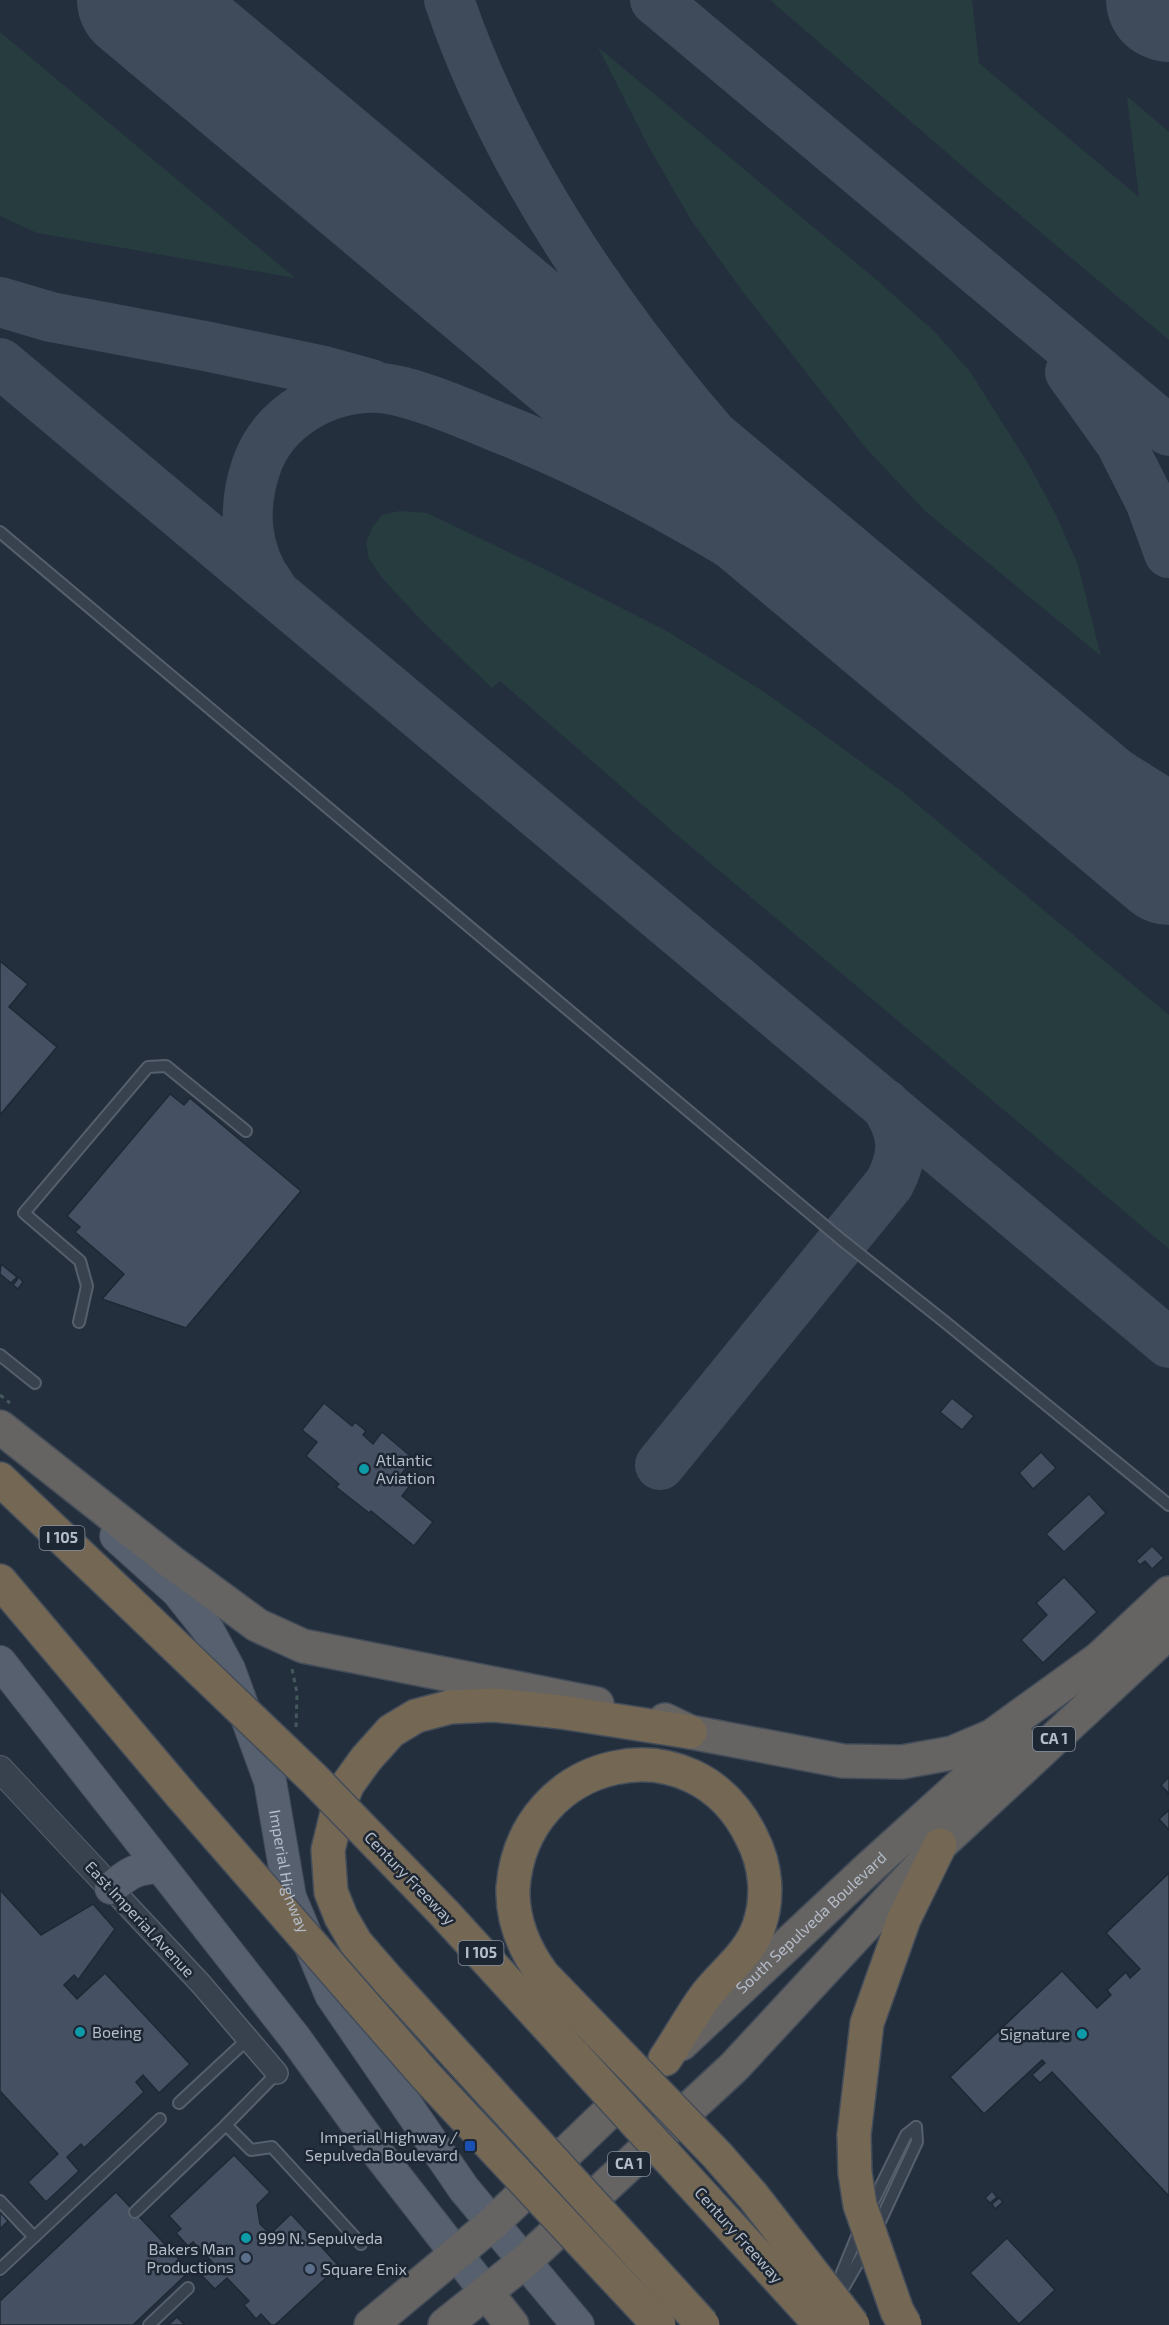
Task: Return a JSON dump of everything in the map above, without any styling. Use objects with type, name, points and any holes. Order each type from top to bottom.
[{"type":"highway","points":[[0,1427],[170,1561],[257,1625],[303,1646],[653,1715],[690,1732]]},
{"type":"highway","name":"Century Freeway","points":[[0,1479],[314,1779],[444,1913],[821,2325]]},
{"type":"highway","points":[[0,1581],[182,1796],[426,2076],[659,2325]]},
{"type":"highway","name":"South Sepulveda Boulevard","points":[[456,2254],[493,2223],[868,1868],[1104,1655],[1169,1593]]},
{"type":"highway","name":"CA 1","points":[[445,2325],[524,2262],[734,2067],[940,1845],[1169,1632]]},
{"type":"highway","points":[[703,2325],[356,1943],[341,1917],[331,1892],[328,1850],[339,1805],[348,1784],[391,1731],[416,1716],[450,1707],[494,1705],[561,1712],[690,1732],[843,1761],[902,1762],[952,1753],[992,1736],[1104,1655]]},
{"type":"highway","points":[[665,2059],[708,1994],[744,1954],[761,1918],[765,1893],[760,1858],[749,1830],[732,1807],[706,1785],[666,1768],[625,1766],[594,1774],[566,1788],[540,1814],[526,1834],[515,1869],[513,1888],[514,1908],[519,1929],[530,1954],[543,1975],[737,2177],[853,2325]]},
{"type":"highway","points":[[905,2325],[897,2311],[860,2205],[855,2173],[854,2135],[867,2023],[904,1919],[940,1845]]},
{"type":"highway","name":"CA 1","points":[[371,2325],[456,2254]]},
{"type":"highway","points":[[486,2292],[512,2325]]},
{"type":"main road","name":"Imperial Highway","points":[[0,1433],[177,1591],[208,1630],[229,1669],[270,1781],[290,1897],[331,1995],[464,2189],[578,2325]]},
{"type":"main road","points":[[0,1662],[309,2056],[381,2156],[486,2292]]},
{"type":"main road","points":[[111,1888],[129,1873],[141,1868],[159,1867]]},
{"type":"street","name":"East Imperial Avenue","points":[[0,1769],[249,2038],[277,2073]]},
{"type":"lane","points":[[0,532],[843,1241],[1168,1504]]},
{"type":"lane","points":[[79,1322],[87,1286],[80,1261],[24,1214],[148,1067],[166,1066],[246,1131]]},
{"type":"lane","points":[[0,1355],[34,1383]]},
{"type":"lane","points":[[179,2103],[249,2038]]},
{"type":"lane","points":[[135,2212],[277,2073]]},
{"type":"lane","points":[[0,2269],[160,2120]]},
{"type":"lane","points":[[226,2125],[251,2150],[272,2147],[361,2244]]},
{"type":"lane","points":[[916,2127],[917,2142],[877,2229],[821,2325],[860,2229],[906,2135],[916,2127]]},
{"type":"lane","points":[[0,2201],[34,2237]]},
{"type":"lane","points":[[149,2325],[188,2288]]},
{"type":"green space","points":[[770,0],[972,0],[979,63],[1139,197],[1127,96],[1169,132],[1169,340],[982,183]]},
{"type":"green space","points":[[0,32],[295,278],[37,233],[0,216]]},
{"type":"green space","points":[[598,47],[879,282],[935,332],[971,373],[1029,465],[1056,515],[1078,565],[1101,656],[925,511],[865,447],[743,292],[691,220],[646,142]]},
{"type":"green space","points":[[400,511],[427,513],[540,567],[667,631],[766,693],[900,790],[1169,1015],[1169,1249],[677,835],[500,681],[492,688],[423,622],[383,579],[369,559],[366,543],[372,528],[382,515]]},
{"type":"building","points":[[0,961],[28,984],[9,1007],[57,1047],[0,1115]]},
{"type":"building","points":[[170,1094],[184,1105],[190,1098],[301,1191],[186,1328],[102,1299],[124,1274],[75,1232],[80,1227],[67,1216]]},
{"type":"building","points":[[1,1264],[17,1277],[11,1283],[0,1274]]},
{"type":"building","points":[[19,1277],[23,1282],[18,1289],[13,1285]]},
{"type":"building","points":[[952,1398],[974,1416],[962,1430],[940,1412]]},
{"type":"building","name":"Atlantic Aviation","points":[[324,1403],[352,1426],[355,1422],[366,1431],[363,1435],[373,1444],[382,1432],[414,1459],[398,1478],[409,1487],[402,1496],[433,1522],[414,1546],[371,1511],[369,1513],[336,1487],[339,1484],[306,1456],[317,1442],[302,1430]]},
{"type":"building","points":[[1041,1452],[1056,1468],[1033,1489],[1019,1473]]},
{"type":"building","points":[[1089,1494],[1106,1513],[1064,1552],[1046,1534]]},
{"type":"building","points":[[1152,1546],[1164,1558],[1152,1569],[1145,1561],[1140,1565],[1136,1561]]},
{"type":"building","points":[[1064,1577],[1097,1612],[1043,1663],[1021,1640],[1047,1615],[1036,1603]]},
{"type":"building","points":[[1169,1777],[1169,1794],[1161,1785]]},
{"type":"building","points":[[1169,1777],[1169,1794],[1161,1785]]},
{"type":"building","points":[[1169,1810],[1169,1830],[1159,1819]]},
{"type":"building","points":[[1169,1810],[1169,1830],[1159,1819]]},
{"type":"building","name":"Signature","points":[[1169,1873],[1169,2196],[1052,2072],[1040,2083],[1032,2075],[1045,2063],[1042,2060],[984,2114],[950,2077],[1062,1971],[1097,2008],[1111,1995],[1107,1990],[1126,1972],[1130,1978],[1140,1969],[1106,1933]]},
{"type":"building","name":"Signature","points":[[1169,1873],[1169,2196],[1052,2072],[1040,2083],[1032,2075],[1045,2063],[1042,2060],[984,2114],[950,2077],[1062,1971],[1097,2008],[1111,1995],[1107,1990],[1126,1972],[1130,1978],[1140,1969],[1106,1933]]},
{"type":"building","name":"Boeing","points":[[0,1890],[41,1935],[93,1904],[115,1929],[78,1980],[74,1975],[64,1985],[77,1999],[105,1973],[190,2064],[159,2093],[143,2075],[136,2082],[144,2092],[84,2148],[81,2144],[67,2157],[79,2171],[46,2202],[28,2182],[58,2154],[0,2091]]},
{"type":"building","name":"999 N. Sepulveda","points":[[234,2155],[270,2192],[257,2205],[260,2224],[270,2234],[291,2214],[339,2266],[275,2325],[271,2325],[261,2314],[256,2319],[244,2305],[249,2301],[227,2278],[215,2289],[202,2276],[214,2264],[193,2242],[188,2246],[176,2233],[181,2229],[169,2216]]},
{"type":"building","points":[[992,2191],[997,2197],[990,2203],[985,2198]]},
{"type":"building","points":[[116,2192],[190,2271],[133,2325],[0,2325],[0,2301]]},
{"type":"building","points":[[999,2198],[1003,2202],[995,2209],[992,2204]]},
{"type":"building","points":[[0,2212],[8,2221],[0,2229]]},
{"type":"building","points":[[1007,2238],[1055,2290],[1019,2324],[970,2273]]},
{"type":"building","points":[[177,2317],[185,2325],[168,2325]]},
{"type":"taxiway","points":[[186,0],[304,124],[462,272]]},
{"type":"taxiway","points":[[449,0],[483,87],[526,172],[576,255],[633,335],[694,412],[758,485],[892,618]]},
{"type":"taxiway","points":[[655,0],[1169,431]]},
{"type":"taxiway","points":[[0,302],[51,317],[205,346],[324,371],[371,384]]},
{"type":"taxiway","points":[[0,363],[1169,1343]]},
{"type":"taxiway","points":[[1070,372],[1120,442],[1150,501],[1169,553]]},
{"type":"taxiway","points":[[271,587],[262,574],[248,530],[252,483],[264,449],[289,419],[305,407],[323,398],[361,388],[394,390],[441,404],[579,462],[729,542],[870,634],[1075,786]]},
{"type":"taxiway","points":[[1048,730],[1169,806]]},
{"type":"taxiway","points":[[660,1465],[889,1184],[898,1163],[900,1144],[896,1125],[885,1104]]},
{"type":"runway","points":[[138,0],[1169,864]]},
{"type":"place","name":"Atlantic Aviation","points":[[364,1469]]},
{"type":"place","name":"Boeing","points":[[80,2032]]},
{"type":"place","name":"Signature","points":[[1082,2034]]},
{"type":"place","name":"Imperial Highway / Sepulveda Boulevard","points":[[470,2146]]},
{"type":"place","name":"999 N. Sepulveda","points":[[246,2238]]},
{"type":"place","name":"Bakers Man Productions","points":[[246,2258]]},
{"type":"place","name":"Square Enix","points":[[310,2269]]}]
